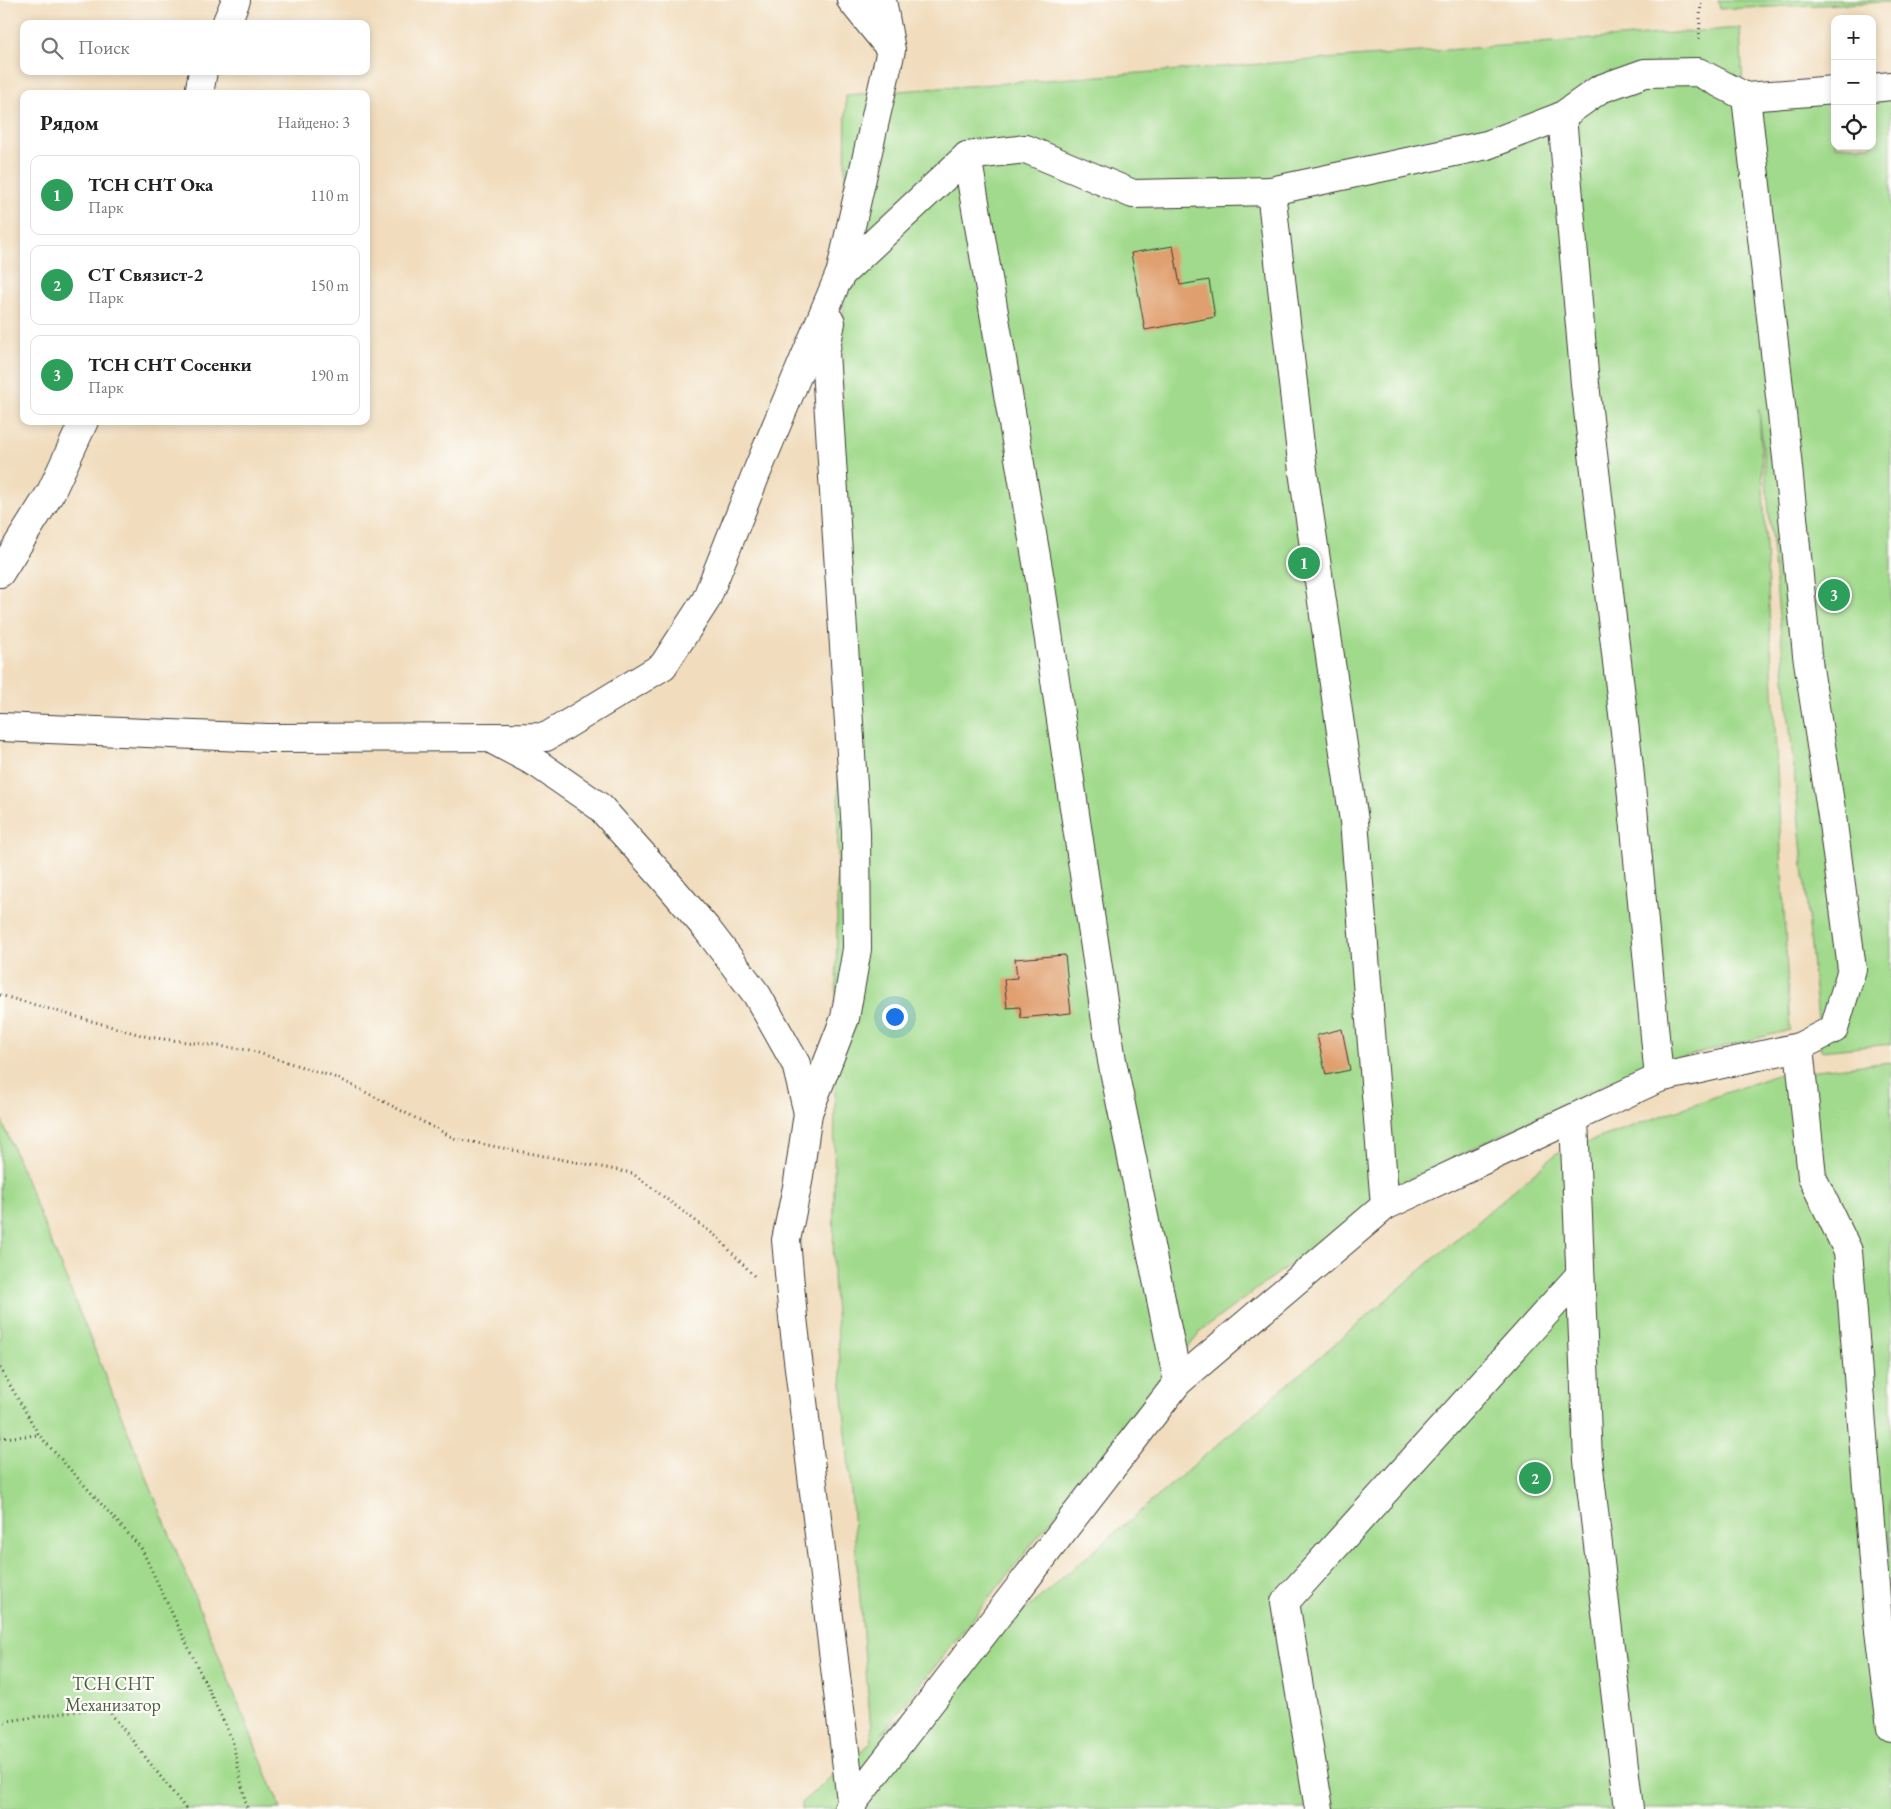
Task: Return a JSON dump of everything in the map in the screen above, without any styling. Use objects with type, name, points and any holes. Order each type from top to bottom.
[{"type":"street","points":[[228,20],[236,0]]},
{"type":"street","points":[[851,0],[891,50]]},
{"type":"street","points":[[850,1808],[793,1318],[786,1240],[798,1182],[808,1113],[845,1018],[857,949],[856,830],[825,353],[839,276],[891,50],[882,0]]},
{"type":"street","points":[[0,727],[268,738],[546,737],[663,666],[706,600],[756,474],[839,276],[968,156],[1026,149],[1133,194],[1271,191],[1487,145],[1562,116],[1600,89],[1645,73],[1698,72],[1746,97],[1831,90]]},
{"type":"street","points":[[200,90],[202,75]]},
{"type":"street","points":[[1876,88],[1891,86]]},
{"type":"street","points":[[850,1808],[1178,1382],[1385,1206],[1659,1078],[1799,1047],[1834,1029],[1852,969],[1808,655],[1746,97]]},
{"type":"street","points":[[1562,116],[1586,384],[1629,766],[1659,1078]]},
{"type":"street","points":[[968,156],[1040,580],[1112,1061],[1178,1382]]},
{"type":"street","points":[[1271,191],[1303,471],[1354,821],[1385,1206]]},
{"type":"street","points":[[0,573],[51,492],[82,425]]},
{"type":"street","points":[[489,738],[538,764],[600,807],[660,873],[706,928],[757,995],[796,1064],[808,1113]]},
{"type":"street","points":[[1799,1047],[1812,1177],[1848,1250],[1878,1623],[1891,1727]]},
{"type":"street","points":[[1574,1119],[1588,1460],[1630,1809]]},
{"type":"street","points":[[1319,1809],[1285,1602],[1580,1275]]},
{"type":"path","points":[[1698,72],[1701,0]]},
{"type":"path","points":[[0,995],[148,1037],[249,1050],[340,1079],[456,1139],[632,1173],[717,1238],[793,1318]]},
{"type":"path","points":[[0,1368],[39,1435],[141,1548],[232,1739],[247,1809]]},
{"type":"path","points":[[0,1438],[39,1435]]},
{"type":"path","points":[[0,1722],[106,1708],[186,1809]]},
{"type":"green space","points":[[1718,0],[1891,0],[1891,2],[1720,9]]},
{"type":"green space","points":[[1740,28],[1744,105],[1831,92],[1831,150],[1876,150],[1876,85],[1891,83],[1891,1044],[1821,1051],[1759,408],[1790,1030],[1637,1069],[1399,1184],[1203,1329],[882,1733],[1557,1153],[1779,1074],[1891,1062],[1891,1809],[802,1809],[801,1803],[872,1742],[833,1278],[846,95]]},
{"type":"green space","name":"ТСН СНТ Механизатор","points":[[0,1116],[281,1809],[0,1809]]},
{"type":"building","points":[[1173,246],[1180,285],[1209,280],[1215,317],[1145,330],[1131,253]]},
{"type":"building","points":[[1065,955],[1071,1013],[1021,1018],[1020,1007],[1007,1008],[1004,979],[1017,978],[1015,959]]},
{"type":"building","points":[[1342,1029],[1350,1070],[1326,1075],[1317,1035]]},
{"type":"place","name":"ТСН СНТ Ока","points":[[1304,563]]},
{"type":"place","name":"ТСН СНТ Сосенки","points":[[1834,595]]},
{"type":"place","name":"СТ Связист-2","points":[[1535,1478]]}]
